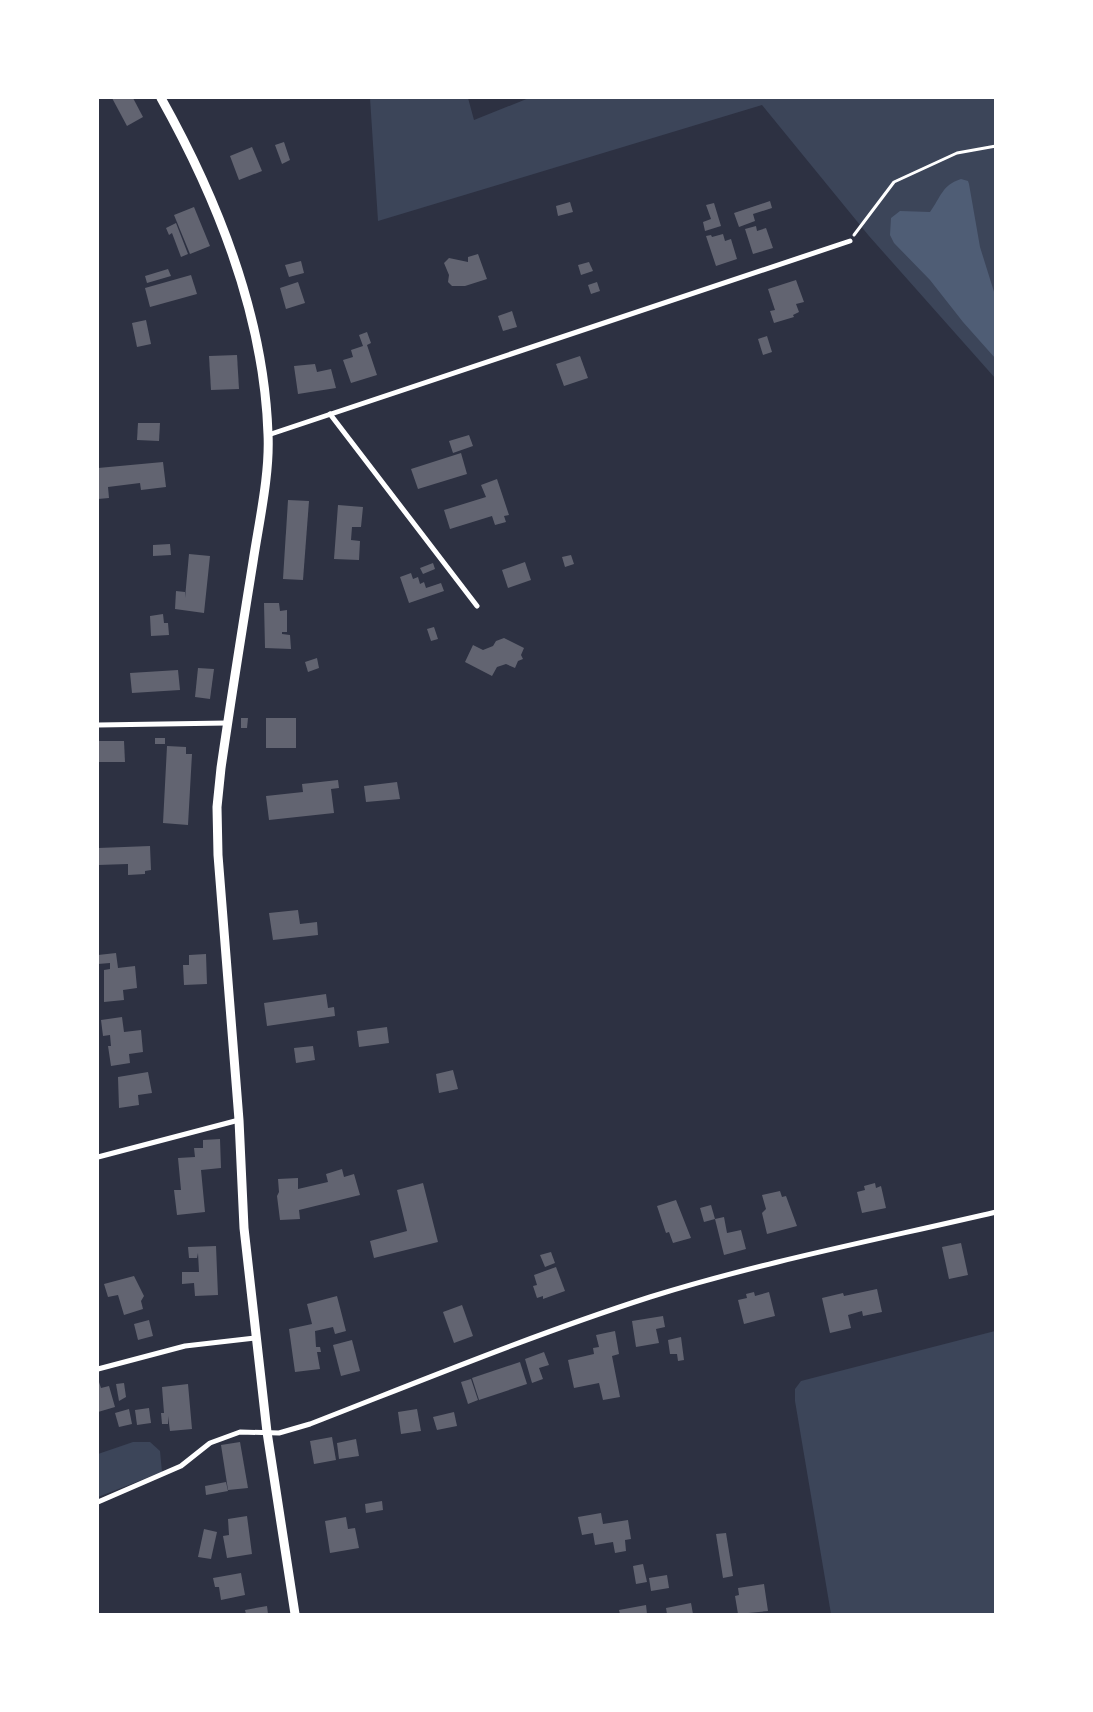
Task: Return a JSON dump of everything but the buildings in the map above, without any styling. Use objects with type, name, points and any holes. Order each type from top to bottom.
[{"type":"street","points":[[161,98],[186,142],[240,274],[257,340],[268,435],[262,503],[227,723],[217,807],[218,855],[239,1120],[244,1228],[255,1338],[267,1432],[295,1614]]},
{"type":"street","points":[[268,435],[850,241]]},
{"type":"street","points":[[330,414],[477,606]]},
{"type":"street","points":[[98,725],[227,723]]},
{"type":"street","points":[[98,1157],[239,1120]]},
{"type":"street","points":[[98,1502],[181,1466],[210,1443],[240,1432],[279,1433],[310,1424],[490,1354],[651,1297],[723,1277],[996,1212]]},
{"type":"street","points":[[98,1370],[185,1346],[255,1338]]},
{"type":"path","points":[[850,241],[894,182],[957,153],[996,146]]},
{"type":"shaded area","points":[[370,98],[468,98],[474,120],[529,98],[995,98],[995,378],[869,236],[762,105],[378,221]]},
{"type":"shaded area","points":[[961,179],[968,181],[969,184],[980,247],[995,295],[995,358],[963,322],[930,280],[894,243],[890,235],[891,218],[900,211],[930,212],[942,192]]},
{"type":"shaded area","points":[[995,1331],[995,1614],[831,1614],[795,1401],[795,1389],[801,1381]]},
{"type":"shaded area","points":[[133,1442],[150,1442],[160,1451],[162,1472],[98,1497],[98,1454]]}]
